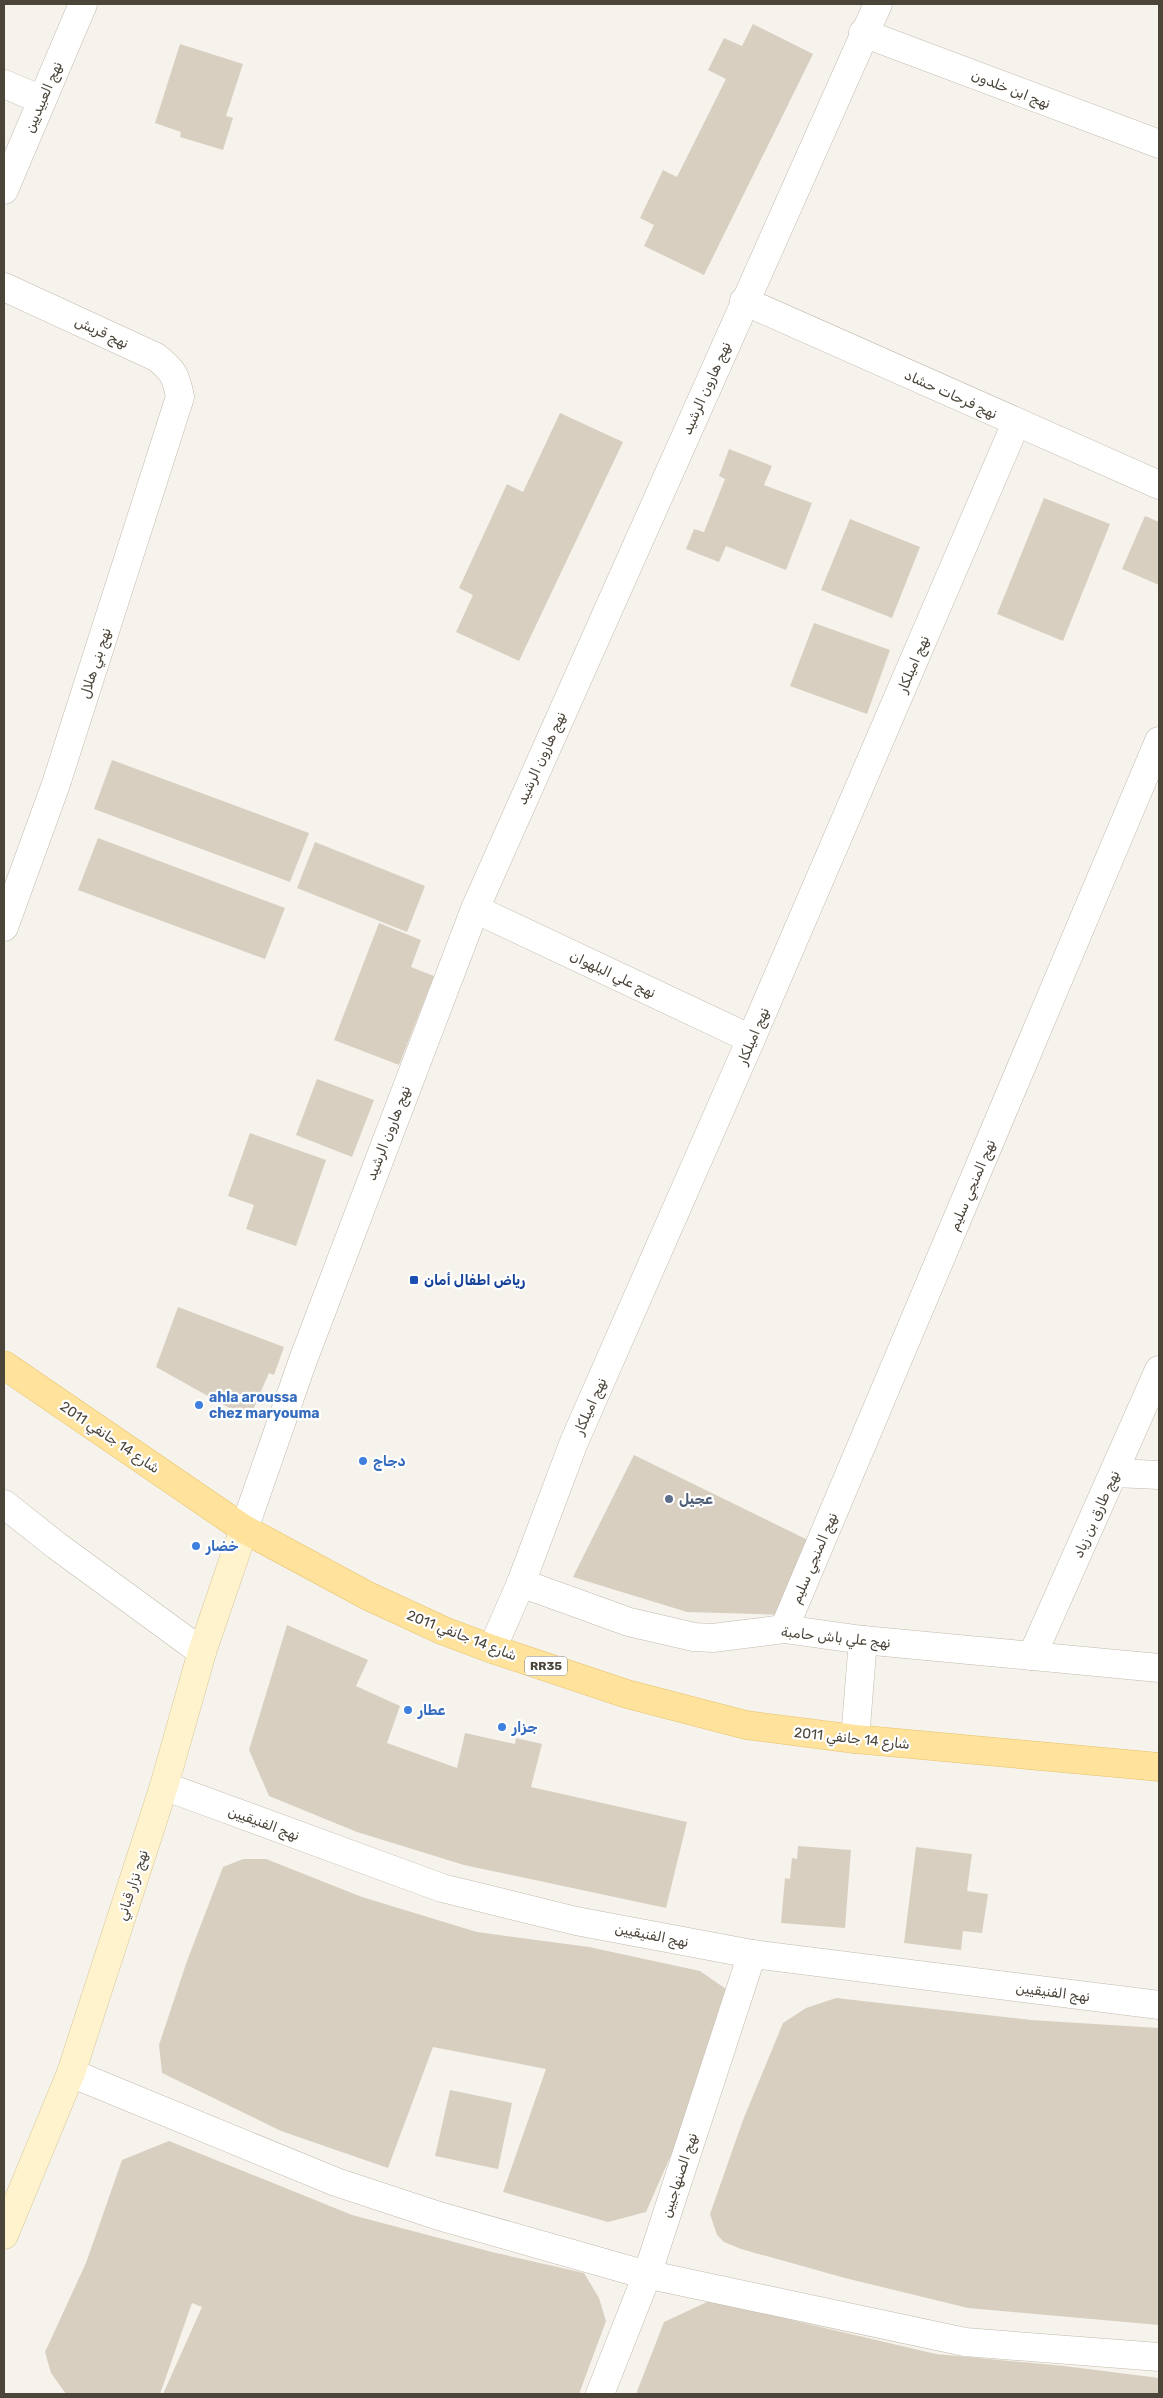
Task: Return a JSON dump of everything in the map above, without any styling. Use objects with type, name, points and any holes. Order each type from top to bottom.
[{"type":"main road","name":"شارع 14 جانفي 2011","points":[[4,1365],[244,1529],[368,1596],[444,1631],[492,1648],[627,1694],[746,1725],[855,1739],[1159,1767]]},
{"type":"main road","name":"نهج نزار قباني","points":[[4,2234],[71,2073],[164,1786],[202,1652],[244,1529]]},
{"type":"street","name":"نهج العبيديين","points":[[4,190],[83,4]]},
{"type":"street","name":"نهج هارون الرشيد","points":[[244,1529],[303,1360],[474,909],[863,33],[878,4]]},
{"type":"street","name":"نهج ابن خلدون","points":[[863,33],[1159,144]]},
{"type":"street","points":[[4,84],[42,100]]},
{"type":"street","name":"نهج قريش","points":[[4,287],[156,357],[170,368],[177,381],[180,397]]},
{"type":"street","name":"نهج فرحات حشاد","points":[[744,301],[1159,485]]},
{"type":"street","name":"نهج بني هلال","points":[[4,928],[59,775],[180,397]]},
{"type":"street","name":"نهج اميلكار","points":[[492,1648],[521,1583],[574,1442],[751,1040],[1016,423]]},
{"type":"street","name":"نهج المنجي سليم","points":[[784,1630],[1159,741]]},
{"type":"street","name":"نهج علي البلهوان","points":[[474,909],[751,1040]]},
{"type":"street","name":"نهج طارق بن زياد","points":[[1032,1656],[1115,1473],[1159,1370]]},
{"type":"street","points":[[1115,1473],[1159,1475]]},
{"type":"street","points":[[4,1504],[56,1546],[202,1652]]},
{"type":"street","name":"نهج علي باش حامبة","points":[[521,1583],[629,1622],[694,1638],[713,1638],[784,1630],[863,1640],[1159,1668]]},
{"type":"street","points":[[855,1739],[863,1640]]},
{"type":"street","name":"نهج الفنيقيين","points":[[164,1786],[442,1888],[576,1920],[752,1954],[1159,2005]]},
{"type":"street","name":"نهج الصنهاجيين","points":[[600,2394],[647,2275],[752,1954]]},
{"type":"street","points":[[71,2073],[336,2182],[439,2216],[647,2275],[965,2342],[1159,2357]]},
{"type":"building","points":[[753,24],[813,54],[704,275],[644,246],[654,225],[640,218],[663,170],[677,177],[726,79],[708,70],[724,38],[742,46]]},
{"type":"building","points":[[180,44],[243,64],[226,116],[233,118],[223,150],[180,137],[181,132],[155,123]]},
{"type":"building","points":[[560,413],[623,442],[519,661],[456,632],[473,595],[459,588],[507,484],[523,492]]},
{"type":"building","points":[[729,449],[772,466],[764,485],[812,503],[786,570],[726,546],[719,562],[686,549],[694,529],[704,532],[725,479],[719,476]]},
{"type":"building","points":[[1044,498],[1110,524],[1063,641],[997,614]]},
{"type":"building","points":[[1145,516],[1159,522],[1159,585],[1122,569]]},
{"type":"building","points":[[850,519],[920,547],[892,618],[821,590]]},
{"type":"building","points":[[814,623],[890,650],[867,714],[790,686]]},
{"type":"building","points":[[112,760],[309,833],[290,882],[94,809]]},
{"type":"building","points":[[98,838],[285,908],[265,959],[78,890]]},
{"type":"building","points":[[315,842],[425,886],[407,932],[297,888]]},
{"type":"building","points":[[379,923],[421,940],[411,967],[434,976],[399,1065],[334,1040]]},
{"type":"building","points":[[317,1079],[374,1100],[352,1157],[296,1135]]},
{"type":"building","points":[[250,1133],[326,1160],[296,1246],[246,1229],[254,1205],[228,1196]]},
{"type":"building","points":[[178,1307],[284,1347],[274,1375],[269,1373],[249,1419],[156,1367]]},
{"type":"building","name":"عجيل","points":[[634,1455],[816,1544],[787,1615],[687,1612],[573,1577]]},
{"type":"building","points":[[287,1625],[368,1660],[356,1686],[400,1706],[387,1743],[457,1768],[465,1733],[515,1744],[516,1738],[542,1744],[531,1787],[687,1822],[666,1908],[464,1865],[357,1832],[269,1796],[249,1750]]},
{"type":"building","points":[[798,1846],[851,1850],[845,1928],[781,1923],[785,1878],[790,1879],[792,1858],[797,1859]]},
{"type":"building","points":[[916,1847],[972,1854],[967,1891],[988,1894],[982,1933],[963,1931],[961,1950],[904,1943]]},
{"type":"building","points":[[243,1859],[266,1859],[362,1897],[477,1932],[589,1947],[700,1971],[726,1989],[728,2000],[689,2114],[646,2212],[608,2222],[503,2192],[546,2069],[433,2047],[388,2168],[281,2131],[162,2073],[159,2045],[187,1961],[223,1867]]},
{"type":"building","points":[[836,1998],[1031,2020],[1159,2028],[1159,2325],[968,2308],[845,2278],[741,2249],[724,2242],[717,2235],[710,2214],[743,2120],[783,2023],[806,2008]]},
{"type":"building","points":[[450,2090],[512,2103],[498,2169],[435,2156]]},
{"type":"building","points":[[169,2141],[352,2215],[492,2252],[584,2273],[599,2298],[606,2321],[579,2394],[163,2394],[202,2307],[192,2303],[160,2394],[66,2394],[51,2373],[45,2352],[86,2263],[122,2160]]},
{"type":"building","points":[[709,2301],[936,2354],[1064,2366],[1159,2378],[1159,2394],[636,2394],[664,2322]]},
{"type":"place","name":"رياض اطفال أمان","points":[[414,1280]]},
{"type":"place","name":"ahla aroussa chez maryouma","points":[[199,1405]]},
{"type":"place","name":"دجاج","points":[[363,1461]]},
{"type":"place","name":"عجيل","points":[[669,1499]]},
{"type":"place","name":"خضار","points":[[196,1546]]},
{"type":"place","name":"عطار","points":[[408,1710]]},
{"type":"place","name":"جزار","points":[[502,1727]]}]
